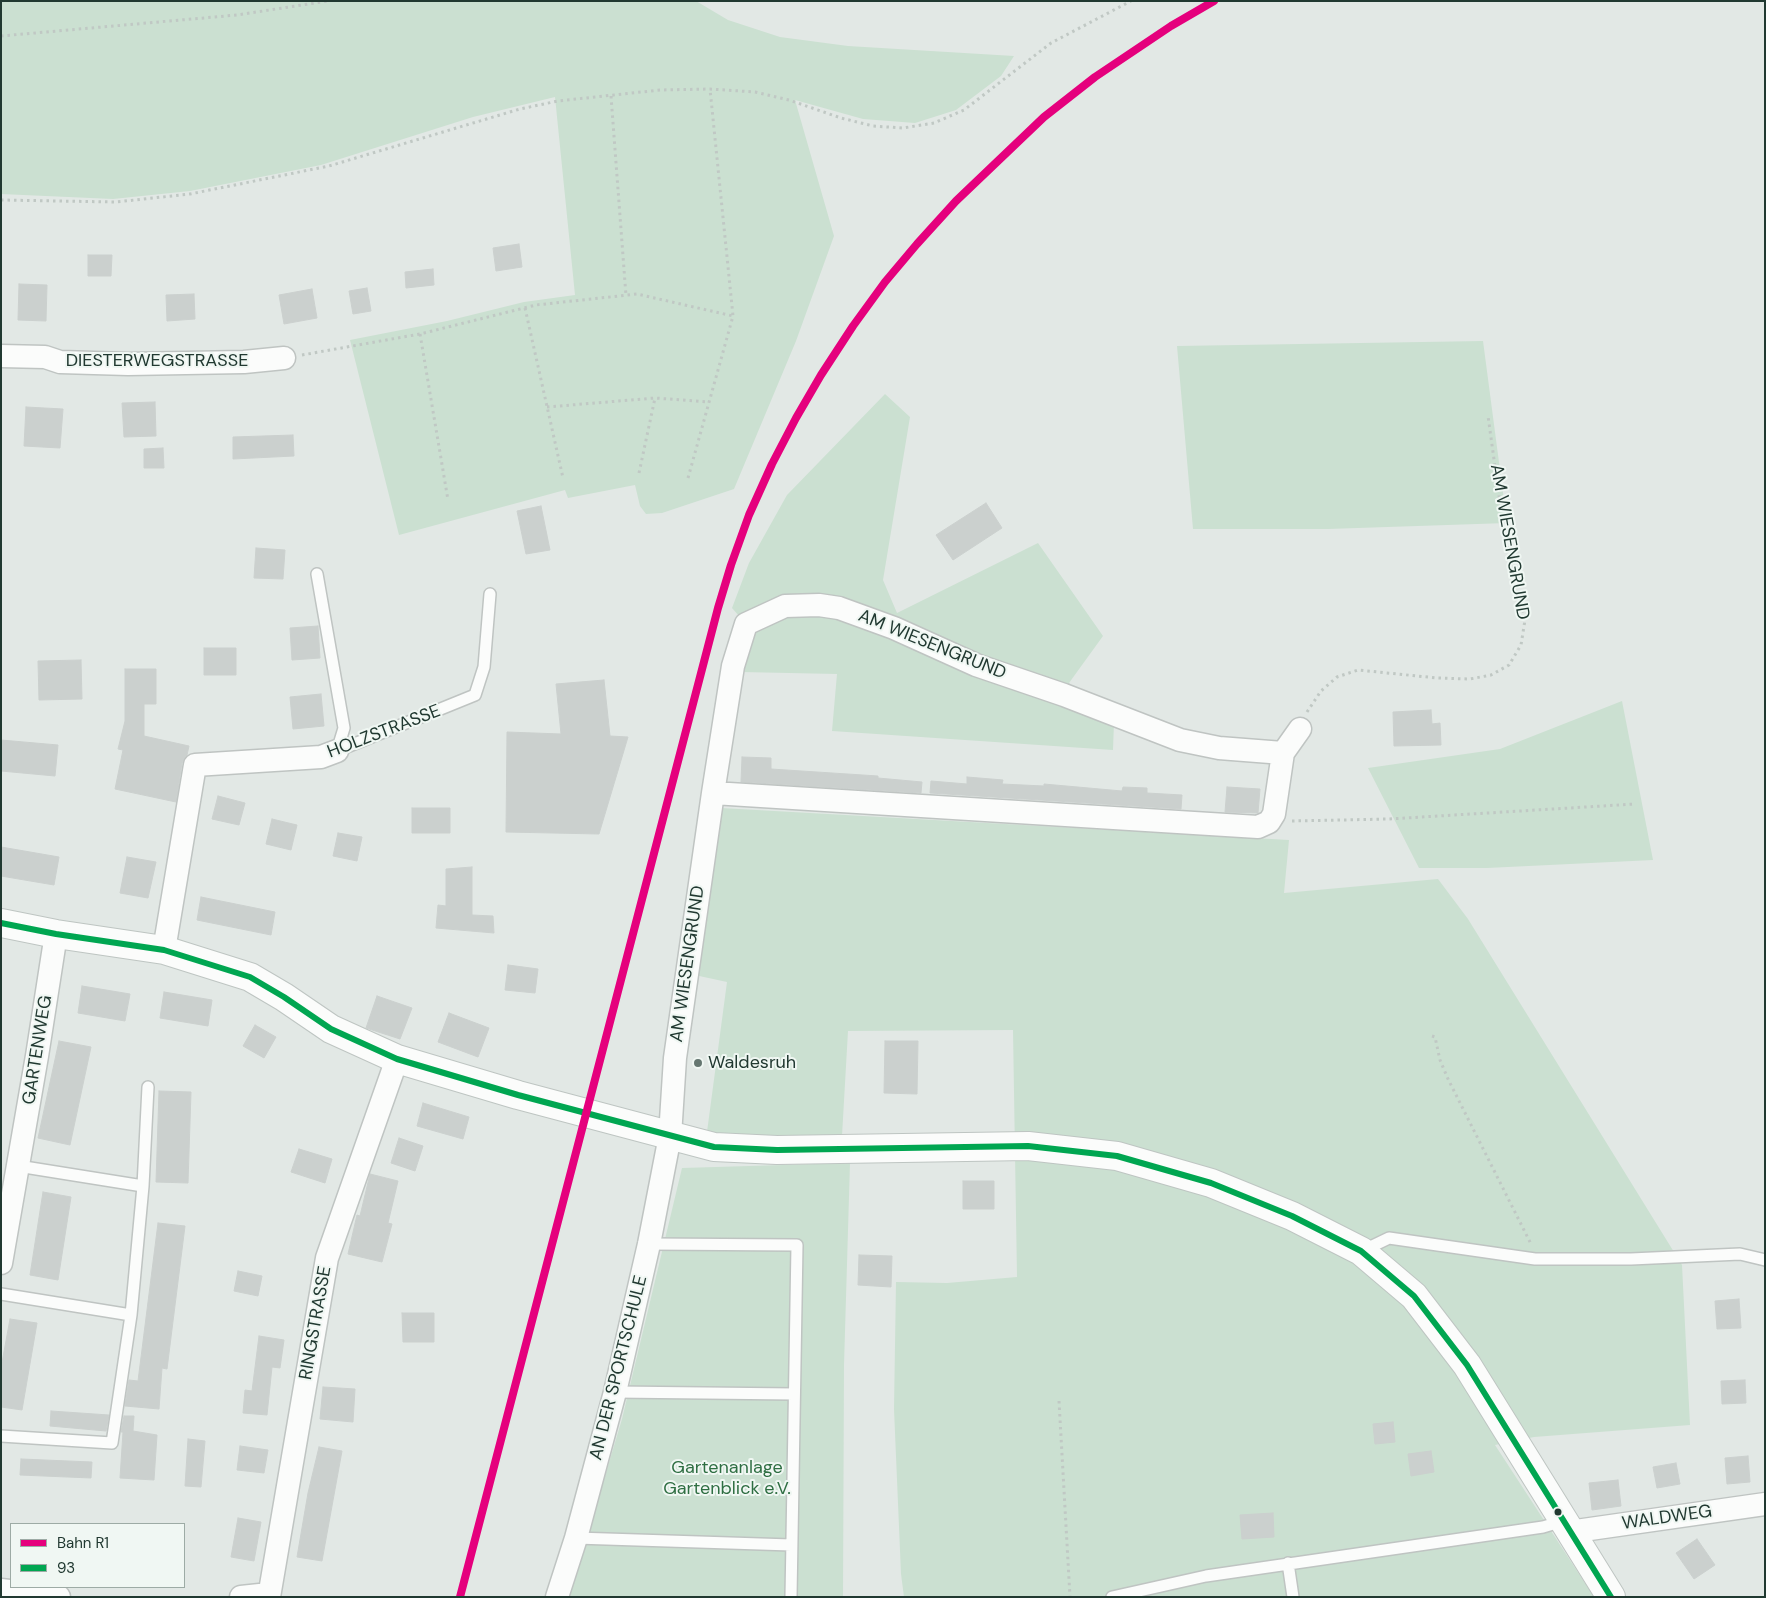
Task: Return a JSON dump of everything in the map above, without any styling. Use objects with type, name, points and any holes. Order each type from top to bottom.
[{"type":"street","name":"DIESTERWEGSTRASSE","points":[[1,356],[45,357],[60,362],[128,364],[244,362],[284,358]]},
{"type":"street","name":"AM WIESENGRUND","points":[[661,1134],[675,1058],[712,793],[733,666],[746,624],[784,606],[819,605],[839,608],[894,628],[976,665],[1064,695],[1180,740],[1219,748],[1283,753]]},
{"type":"street","points":[[712,793],[1258,827],[1269,822],[1274,814],[1283,753],[1300,729]]},
{"type":"street","name":"HOLZSTRASSE","points":[[164,950],[195,765],[321,757],[337,750]]},
{"type":"street","points":[[1,923],[56,934],[164,950],[250,977],[284,997],[331,1030],[397,1059],[518,1096],[714,1147],[759,1149],[1028,1146],[1117,1156],[1211,1183],[1292,1216],[1361,1251],[1414,1296],[1468,1366],[1611,1597]]},
{"type":"street","name":"GARTENWEG","points":[[1,1263],[38,1056],[56,934]]},
{"type":"street","name":"RINGSTRASSE","points":[[269,1595],[327,1258],[397,1059]]},
{"type":"street","name":"AN DER SPORTSCHULE","points":[[557,1597],[576,1538],[615,1392],[649,1244],[661,1134]]},
{"type":"street","name":"WALDWEG","points":[[1566,1526],[1765,1504]]},
{"type":"street","points":[[1,1590],[59,1597]]},
{"type":"street","points":[[241,1597],[269,1595]]},
{"type":"lane","points":[[317,574],[344,728],[337,750]]},
{"type":"lane","name":"HOLZSTRASSE","points":[[337,750],[476,695],[484,667],[490,594]]},
{"type":"lane","points":[[1,1436],[112,1442],[131,1315],[148,1087]]},
{"type":"lane","points":[[18,1166],[142,1186]]},
{"type":"lane","points":[[1361,1251],[1389,1238],[1535,1259],[1631,1259],[1740,1254],[1765,1260]]},
{"type":"lane","points":[[649,1244],[798,1245],[791,1597]]},
{"type":"lane","points":[[1,1294],[131,1315]]},
{"type":"lane","points":[[615,1392],[794,1394]]},
{"type":"lane","points":[[1112,1597],[1206,1576],[1288,1563],[1543,1527],[1566,1526]]},
{"type":"lane","points":[[576,1538],[791,1545]]},
{"type":"lane","points":[[1288,1563],[1293,1597]]},
{"type":"path","points":[[1,36],[237,15],[328,1]]},
{"type":"path","points":[[1,200],[116,202],[190,194],[329,166],[520,109],[558,101],[660,90],[710,89],[755,92],[789,100],[841,118],[873,126],[904,128],[934,123],[964,110],[1051,44],[1131,1]]},
{"type":"path","points":[[688,478],[733,316],[710,89]]},
{"type":"path","points":[[611,96],[626,296]]},
{"type":"path","points":[[284,358],[420,334],[536,305],[637,294],[733,316]]},
{"type":"path","points":[[525,308],[563,478]]},
{"type":"path","points":[[420,334],[448,500]]},
{"type":"path","points":[[547,408],[655,398],[709,402]]},
{"type":"path","points":[[639,473],[655,398]]},
{"type":"path","name":"AM WIESENGRUND","points":[[1300,729],[1308,710],[1321,691],[1337,677],[1358,670],[1437,678],[1470,679],[1491,675],[1509,666],[1521,645],[1525,620],[1501,510],[1488,416]]},
{"type":"path","points":[[1269,822],[1389,819],[1636,804]]},
{"type":"path","points":[[1432,1036],[1435,1037],[1440,1060],[1448,1079],[1531,1245],[1535,1259]]},
{"type":"path","points":[[1059,1401],[1070,1597]]},
{"type":"green space","points":[[1,1],[696,1],[728,20],[780,37],[848,46],[1014,56],[1001,76],[956,110],[915,123],[863,119],[795,100],[834,236],[796,341],[734,489],[662,513],[646,514],[640,506],[635,485],[568,498],[565,490],[399,535],[350,340],[447,321],[524,302],[575,295],[555,97],[473,117],[321,165],[190,191],[113,199],[1,194]]},
{"type":"green space","points":[[1483,341],[1507,523],[1328,529],[1193,529],[1177,346]]},
{"type":"green space","points":[[885,394],[910,417],[883,580],[897,613],[1038,543],[1103,636],[1069,683],[1114,722],[1113,750],[832,731],[837,674],[741,672],[753,632],[732,608],[749,563],[787,495]]},
{"type":"green space","points":[[1622,701],[1653,860],[1487,868],[1419,868],[1368,768],[1500,749]]},
{"type":"green space","points":[[721,808],[1289,840],[1284,893],[1438,879],[1468,919],[1682,1265],[1690,1425],[1534,1437],[1495,1445],[1594,1597],[904,1597],[901,1574],[894,1409],[896,1282],[947,1283],[1017,1277],[1013,1030],[848,1031],[842,1136],[724,1135],[707,1132],[727,982],[690,974]]},
{"type":"green space","name":"Gartenanlage Gartenblick e.V.","points":[[850,1163],[844,1365],[843,1597],[569,1597],[622,1419],[682,1168]]},
{"type":"building","points":[[519,244],[522,267],[496,271],[493,248]]},
{"type":"building","points":[[88,255],[112,255],[111,276],[88,276]]},
{"type":"building","points":[[433,269],[434,285],[406,288],[405,272]]},
{"type":"building","points":[[19,284],[47,285],[46,321],[18,320]]},
{"type":"building","points":[[367,288],[371,311],[353,314],[349,291]]},
{"type":"building","points":[[312,289],[317,318],[284,324],[279,295]]},
{"type":"building","points":[[194,294],[195,319],[167,321],[166,295]]},
{"type":"building","points":[[155,402],[156,436],[124,437],[122,403]]},
{"type":"building","points":[[26,407],[63,409],[60,448],[24,446]]},
{"type":"building","points":[[293,435],[294,456],[233,459],[233,437]]},
{"type":"building","points":[[163,448],[164,468],[144,468],[144,449]]},
{"type":"building","points":[[986,503],[1002,528],[953,560],[936,535]]},
{"type":"building","points":[[541,506],[550,550],[526,554],[517,511]]},
{"type":"building","points":[[256,548],[285,550],[283,579],[254,578]]},
{"type":"building","points":[[318,626],[320,658],[292,660],[290,628]]},
{"type":"building","points":[[204,648],[236,648],[236,675],[204,675]]},
{"type":"building","points":[[81,660],[82,699],[39,700],[38,661]]},
{"type":"building","points":[[125,669],[156,669],[156,704],[144,704],[144,736],[189,746],[187,755],[182,763],[176,802],[115,789],[123,750],[118,749],[125,721]]},
{"type":"building","points":[[604,680],[610,736],[628,737],[599,834],[506,832],[507,732],[561,734],[556,684]]},
{"type":"building","points":[[321,694],[324,726],[293,729],[290,697]]},
{"type":"building","points":[[1431,710],[1432,724],[1440,723],[1441,745],[1394,746],[1393,712]]},
{"type":"building","points":[[1,740],[58,745],[55,776],[1,771]]},
{"type":"building","points":[[742,757],[771,758],[771,769],[878,776],[878,778],[922,782],[921,793],[741,782]]},
{"type":"building","points":[[967,777],[1003,780],[1002,784],[1044,786],[1044,784],[1122,791],[1123,787],[1147,788],[1147,793],[1182,795],[1181,809],[930,793],[931,781],[967,784]]},
{"type":"building","points":[[1227,787],[1260,789],[1258,813],[1225,812]]},
{"type":"building","points":[[218,796],[245,803],[239,825],[212,819]]},
{"type":"building","points":[[412,808],[450,808],[450,833],[412,833]]},
{"type":"building","points":[[272,819],[297,825],[291,850],[266,844]]},
{"type":"building","points":[[338,833],[362,837],[357,861],[333,856]]},
{"type":"building","points":[[1,847],[59,857],[54,885],[1,876]]},
{"type":"building","points":[[127,857],[156,862],[148,898],[120,893]]},
{"type":"building","points":[[472,867],[472,915],[493,916],[494,933],[436,928],[438,905],[446,906],[446,869]]},
{"type":"building","points":[[201,897],[275,912],[271,935],[197,920]]},
{"type":"building","points":[[508,965],[538,969],[535,993],[505,990]]},
{"type":"building","points":[[82,986],[130,994],[125,1021],[78,1013]]},
{"type":"building","points":[[164,992],[212,1000],[208,1026],[160,1018]]},
{"type":"building","points":[[377,996],[412,1008],[400,1039],[366,1028]]},
{"type":"building","points":[[449,1013],[489,1028],[478,1057],[438,1042]]},
{"type":"building","points":[[255,1025],[276,1037],[264,1058],[243,1046]]},
{"type":"building","points":[[59,1041],[91,1047],[70,1145],[38,1138]]},
{"type":"building","points":[[885,1041],[918,1041],[917,1094],[884,1093]]},
{"type":"building","points":[[159,1091],[191,1092],[188,1183],[156,1182]]},
{"type":"building","points":[[423,1103],[469,1117],[463,1139],[417,1126]]},
{"type":"building","points":[[399,1138],[423,1146],[415,1171],[391,1163]]},
{"type":"building","points":[[299,1149],[332,1159],[325,1183],[291,1172]]},
{"type":"building","points":[[370,1174],[398,1181],[388,1223],[392,1224],[382,1262],[348,1254],[357,1215],[360,1216]]},
{"type":"building","points":[[963,1181],[994,1181],[994,1209],[963,1209]]},
{"type":"building","points":[[43,1192],[71,1197],[58,1280],[30,1275]]},
{"type":"building","points":[[158,1223],[185,1226],[167,1369],[162,1368],[159,1409],[125,1406],[129,1380],[138,1381]]},
{"type":"building","points":[[859,1255],[892,1256],[891,1287],[858,1285]]},
{"type":"building","points":[[238,1271],[262,1276],[258,1296],[234,1291]]},
{"type":"building","points":[[1739,1299],[1741,1328],[1717,1329],[1715,1301]]},
{"type":"building","points":[[402,1313],[434,1313],[434,1342],[403,1342]]},
{"type":"building","points":[[10,1319],[37,1323],[22,1410],[1,1407],[1,1368]]},
{"type":"building","points":[[259,1336],[284,1340],[280,1368],[272,1367],[267,1415],[243,1413],[245,1390],[252,1391]]},
{"type":"building","points":[[1745,1380],[1746,1403],[1722,1404],[1721,1381]]},
{"type":"building","points":[[323,1387],[355,1389],[353,1422],[320,1419]]},
{"type":"building","points":[[51,1411],[109,1415],[106,1431],[50,1426]]},
{"type":"building","points":[[124,1416],[134,1416],[133,1431],[157,1435],[154,1480],[120,1478],[123,1432],[121,1432]]},
{"type":"building","points":[[1393,1422],[1395,1442],[1375,1444],[1373,1424]]},
{"type":"building","points":[[188,1439],[205,1441],[201,1487],[185,1486]]},
{"type":"building","points":[[240,1446],[268,1450],[264,1473],[237,1470]]},
{"type":"building","points":[[319,1447],[342,1451],[322,1561],[297,1557],[308,1493]]},
{"type":"building","points":[[1431,1451],[1434,1472],[1411,1476],[1408,1454]]},
{"type":"building","points":[[1748,1456],[1750,1482],[1727,1484],[1725,1458]]},
{"type":"building","points":[[21,1459],[92,1462],[91,1478],[20,1475]]},
{"type":"building","points":[[1676,1463],[1680,1484],[1657,1488],[1653,1467]]},
{"type":"building","points":[[1618,1480],[1621,1506],[1592,1510],[1589,1483]]},
{"type":"building","points":[[1273,1513],[1274,1537],[1242,1539],[1240,1515]]},
{"type":"building","points":[[238,1518],[261,1522],[254,1561],[231,1557]]},
{"type":"building","points":[[1697,1539],[1715,1565],[1694,1579],[1676,1553]]},
{"type":"rail line","name":"R1","points":[[460,1597],[718,608],[749,515],[772,464],[821,375],[853,326],[885,282],[956,201],[1044,117],[1095,77],[1171,26],[1214,1]]},
{"type":"transit line","name":"93","points":[[1,923],[56,934],[164,950],[250,977],[284,997],[331,1029],[397,1059],[518,1095],[714,1147],[777,1150],[1028,1146],[1117,1156],[1211,1183],[1292,1216],[1361,1251],[1414,1296],[1467,1365],[1611,1597]]},
{"type":"place","name":"Waldesruh","points":[[698,1063]]}]
